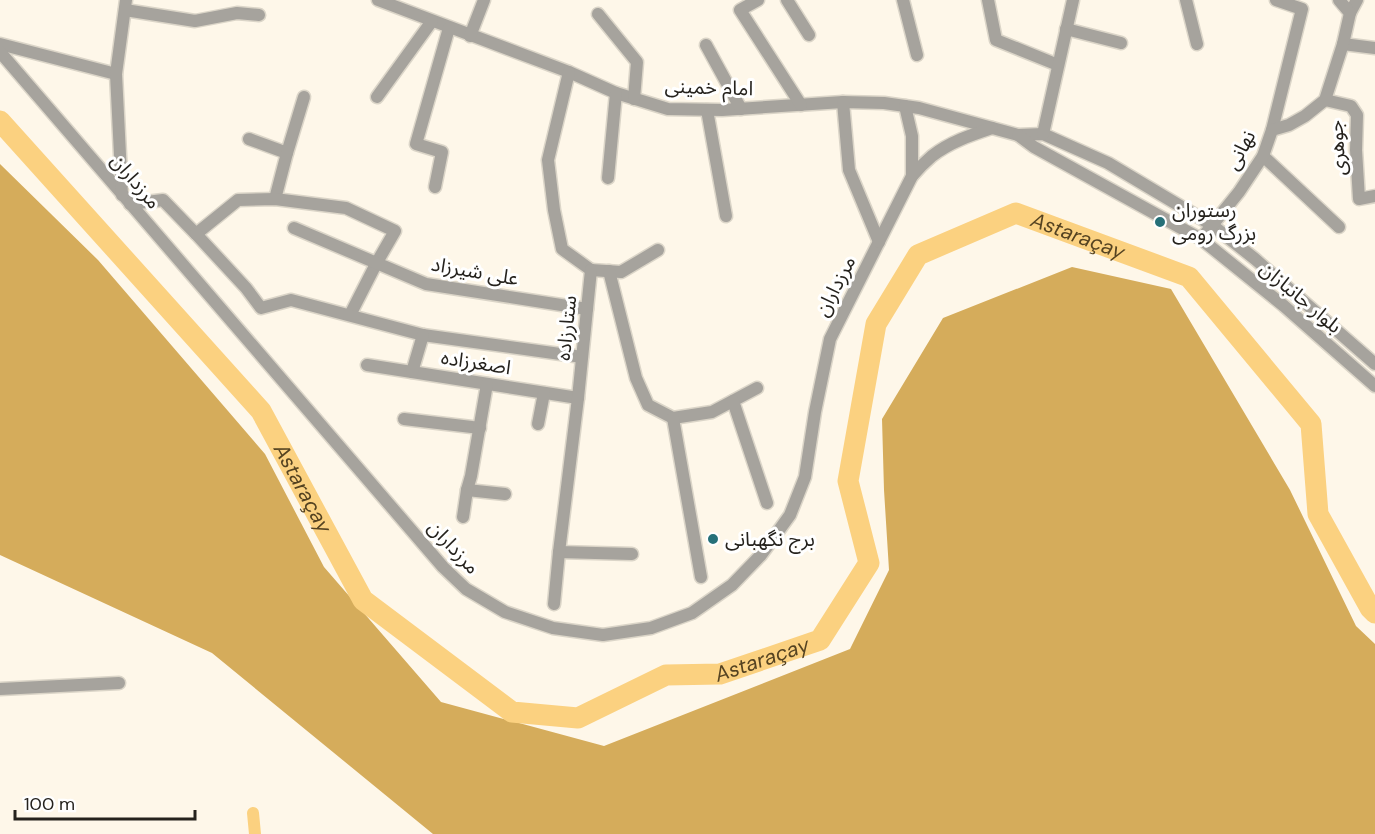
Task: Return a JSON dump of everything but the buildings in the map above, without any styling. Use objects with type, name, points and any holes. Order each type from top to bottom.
[{"type":"street","name":"امام خمینی","points":[[378,0],[569,72],[616,93],[668,108],[741,109],[843,102],[905,106],[1018,135],[1043,134],[1108,163],[1212,225]]},
{"type":"street","points":[[470,36],[484,0]]},
{"type":"street","points":[[758,0],[740,10],[801,105]]},
{"type":"street","points":[[787,0],[809,35]]},
{"type":"street","points":[[903,0],[917,55]]},
{"type":"street","points":[[988,0],[996,40],[1058,65]]},
{"type":"street","points":[[1043,134],[1072,0]]},
{"type":"street","points":[[1186,0],[1197,44]]},
{"type":"street","points":[[1272,130],[1302,9],[1276,0]]},
{"type":"street","points":[[1339,0],[1350,14]]},
{"type":"street","points":[[1325,100],[1350,14],[1357,0]]},
{"type":"street","points":[[259,15],[237,14],[195,21],[125,5],[116,74],[126,199],[163,200],[246,288],[261,308],[291,300],[423,335],[582,357]]},
{"type":"street","points":[[598,14],[637,62],[634,99]]},
{"type":"street","points":[[378,97],[432,21]]},
{"type":"street","points":[[435,187],[442,152],[416,144],[449,28]]},
{"type":"street","points":[[1066,29],[1121,43]]},
{"type":"street","points":[[0,44],[116,74]]},
{"type":"street","points":[[1343,44],[1375,48]]},
{"type":"street","points":[[706,45],[741,109]]},
{"type":"street","name":"مرزداران","points":[[0,52],[443,567],[466,589],[505,612],[553,628],[603,635],[651,628],[692,613],[732,585],[761,555],[790,515],[805,477],[815,412],[831,339],[912,176],[944,147],[958,139],[992,128]]},
{"type":"street","name":"ستارزاده","points":[[554,604],[591,270],[562,249],[554,210],[548,160],[569,72]]},
{"type":"street","points":[[608,178],[616,93]]},
{"type":"street","points":[[275,199],[304,97]]},
{"type":"street","name":"نهانی","points":[[1201,239],[1239,192],[1263,156],[1272,130],[1289,125],[1305,116],[1325,100]]},
{"type":"street","name":"جوهری","points":[[1325,100],[1351,105],[1357,115],[1356,150],[1359,199],[1375,196]]},
{"type":"street","points":[[843,102],[849,170],[879,242]]},
{"type":"street","name":"مرزداران","points":[[905,106],[912,136],[912,176]]},
{"type":"street","points":[[707,110],[726,216]]},
{"type":"street","name":"امام خمینی","points":[[1018,135],[1034,147],[1201,239]]},
{"type":"street","points":[[249,139],[287,153]]},
{"type":"street","points":[[1263,156],[1339,227]]},
{"type":"street","points":[[196,234],[238,200],[275,199],[346,208],[395,231],[350,315]]},
{"type":"street","name":"بلوار جانبازان","points":[[1212,225],[1255,259],[1375,364]]},
{"type":"street","name":"علی شیرزاد","points":[[294,228],[426,284],[587,309]]},
{"type":"street","name":"بلوار جانبازان","points":[[1201,239],[1284,306],[1375,386]]},
{"type":"street","points":[[591,270],[621,272],[658,250]]},
{"type":"street","points":[[609,271],[636,378],[648,405],[673,418],[712,412],[757,388]]},
{"type":"street","points":[[412,372],[423,335]]},
{"type":"street","name":"اصغرزاده","points":[[367,365],[578,398]]},
{"type":"street","points":[[463,517],[487,384]]},
{"type":"street","points":[[538,424],[544,393]]},
{"type":"street","points":[[733,401],[766,503]]},
{"type":"street","points":[[404,418],[480,428]]},
{"type":"street","points":[[673,418],[701,577]]},
{"type":"street","points":[[467,490],[505,494]]},
{"type":"street","points":[[559,552],[633,554]]},
{"type":"street","points":[[0,689],[119,684]]},
{"type":"shaded area","points":[[0,164],[98,260],[265,454],[324,567],[441,702],[604,746],[850,649],[889,570],[882,419],[943,318],[1072,267],[1171,289],[1290,490],[1356,626],[1375,644],[1375,834],[433,834],[212,653],[0,555]]},
{"type":"waterway","name":"Astaraçay","points":[[0,121],[261,411],[363,600],[512,712],[578,718],[666,675],[720,674],[820,640],[869,563],[848,481],[876,324],[918,255],[1016,213],[1189,277],[1311,424],[1318,514],[1370,608],[1375,613]]},
{"type":"waterway","points":[[253,813],[255,834]]},
{"type":"place","name":"رستوران بزرگ رومی","points":[[1160,222]]},
{"type":"place","name":"برج نگهبانی","points":[[713,539]]}]
